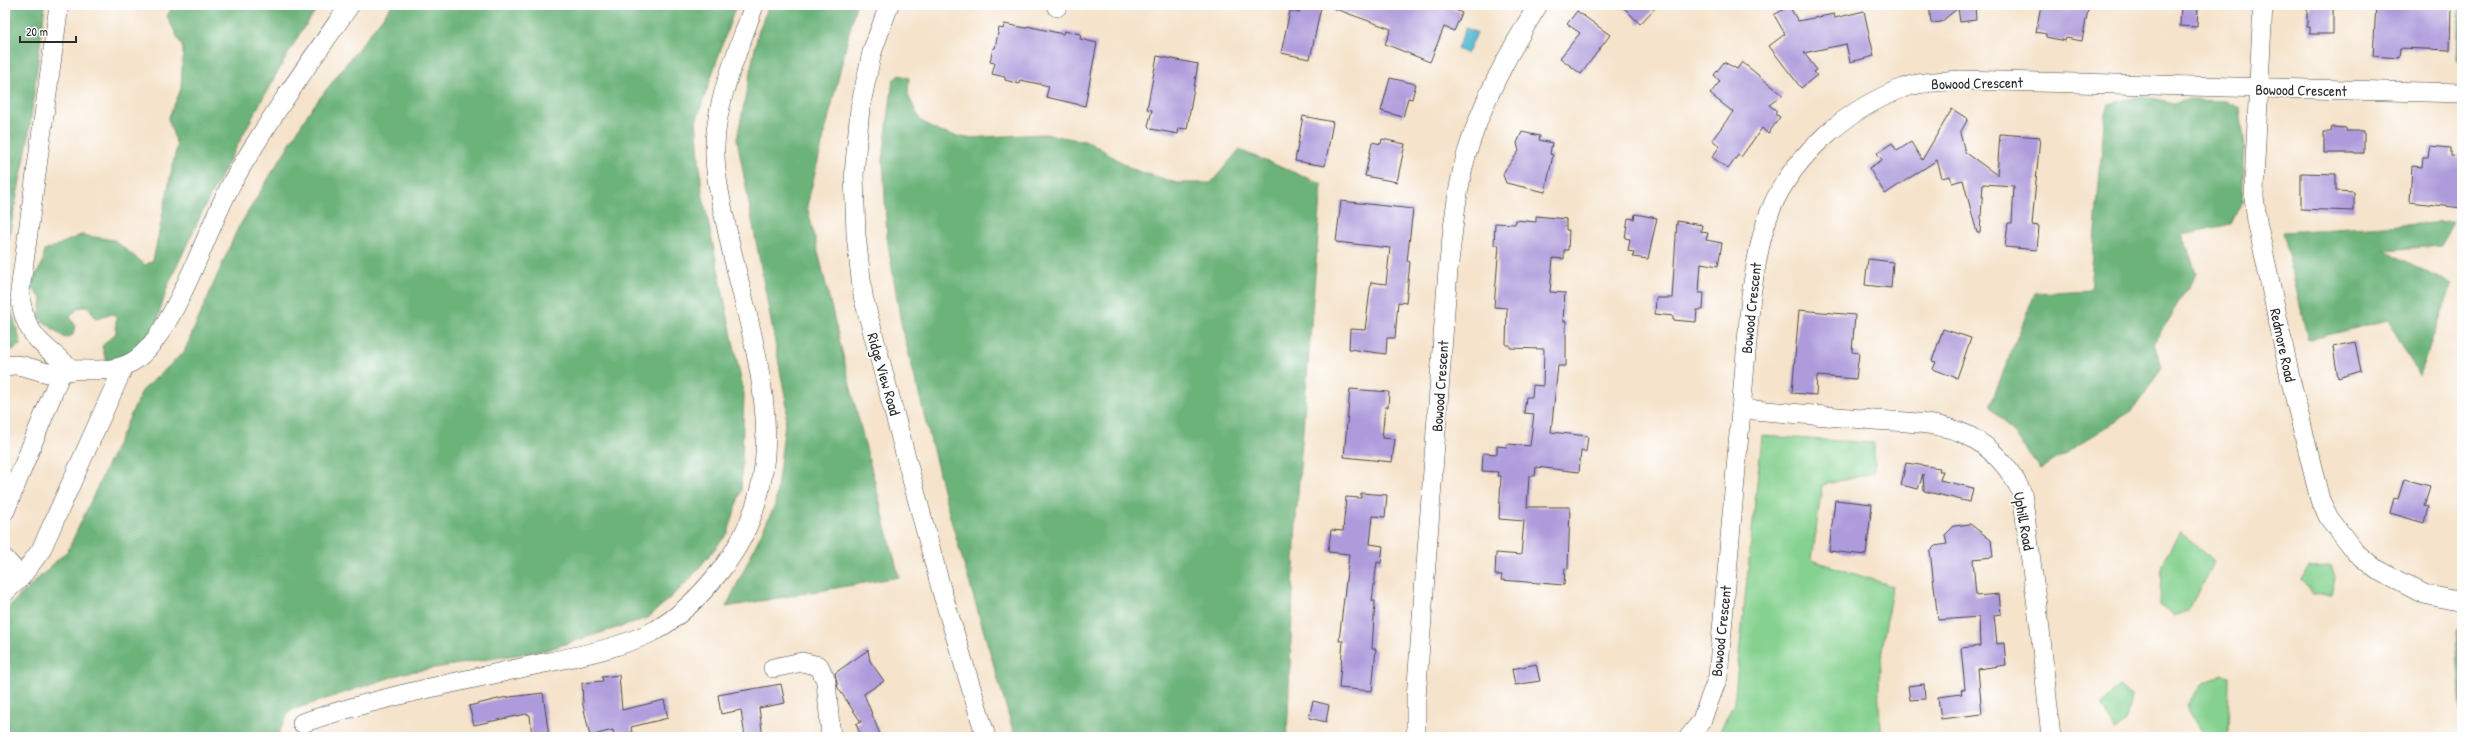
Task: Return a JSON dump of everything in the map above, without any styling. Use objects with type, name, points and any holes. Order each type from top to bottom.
[{"type":"street","points":[[59,5],[13,291],[35,337],[67,372]]},
{"type":"street","points":[[5,367],[16,365],[49,373],[97,372],[124,366],[142,356],[150,348],[168,319],[232,183],[281,102],[350,5]]},
{"type":"street","points":[[302,723],[355,705],[606,648],[656,630],[698,599],[736,551],[758,504],[767,446],[764,393],[718,190],[715,146],[720,107],[754,5]]},
{"type":"street","name":"Ridge View Road","points":[[888,5],[872,52],[860,108],[854,175],[856,235],[863,296],[942,592],[986,737]]},
{"type":"street","name":"Bowood Crescent","points":[[1416,737],[1416,698],[1448,270],[1457,199],[1467,155],[1482,113],[1507,57],[1538,5]]},
{"type":"street","name":"Redmore Road","points":[[2263,5],[2254,197],[2257,221],[2291,382],[2320,500],[2341,536],[2355,552],[2377,570],[2424,594],[2462,602]]},
{"type":"street","name":"Bowood Crescent","points":[[1690,737],[1701,722],[1718,677],[1741,409],[1758,249],[1771,208],[1794,170],[1824,136],[1868,104],[1904,87],[1960,80],[2260,89],[2462,93]]},
{"type":"street","points":[[5,592],[21,577],[41,550],[124,366]]},
{"type":"street","points":[[5,511],[67,372]]},
{"type":"street","name":"Uphill Road","points":[[1741,409],[1910,423],[1944,428],[1968,435],[1998,457],[2012,474],[2022,493],[2040,629],[2051,737]]},
{"type":"street","points":[[5,559],[21,577]]},
{"type":"street","points":[[773,668],[802,662],[819,666],[826,681],[832,737]]},
{"type":"green space","points":[[13,5],[45,5],[28,141],[5,255],[5,90]]},
{"type":"green space","points":[[174,5],[320,5],[300,33],[260,103],[204,208],[168,285],[152,337],[116,362],[106,360],[102,346],[116,333],[116,315],[109,314],[96,319],[88,306],[78,308],[70,317],[75,325],[73,335],[65,338],[39,318],[42,299],[30,287],[42,263],[44,251],[81,235],[114,240],[145,265],[153,261],[177,145],[168,119],[181,89],[183,48],[167,16]]},
{"type":"green space","points":[[392,5],[736,5],[696,121],[702,192],[744,394],[741,490],[728,533],[688,581],[648,618],[546,650],[404,673],[289,711],[277,737],[5,737],[5,610],[68,550],[142,391],[184,352],[237,230],[309,112]]},
{"type":"green space","points":[[769,5],[856,5],[807,206],[854,401],[899,577],[726,607],[775,505],[787,407],[737,139],[758,33]]},
{"type":"green space","points":[[2459,5],[2462,5],[2462,64],[2457,60]]},
{"type":"green space","points":[[900,75],[909,78],[908,95],[920,120],[939,132],[967,138],[1044,134],[1090,142],[1132,169],[1177,183],[1211,183],[1239,150],[1322,184],[1296,519],[1287,737],[1015,737],[950,517],[901,323],[887,238],[883,159],[893,80]]},
{"type":"green space","points":[[2142,96],[2174,103],[2189,100],[2225,101],[2240,108],[2245,147],[2242,201],[2231,224],[2183,234],[2196,274],[2154,342],[2162,368],[2133,410],[2041,469],[1990,405],[2035,293],[2090,290],[2104,124],[2108,104]]},
{"type":"green space","points":[[2453,222],[2440,246],[2384,250],[2452,285],[2419,375],[2388,320],[2308,340],[2283,232]]},
{"type":"green space","points":[[5,285],[21,344],[5,355]]},
{"type":"green space","points":[[1762,436],[1874,443],[1874,473],[1822,485],[1812,560],[1892,586],[1883,642],[1879,681],[1880,718],[1883,737],[1717,737],[1734,703]]},
{"type":"green space","points":[[2181,532],[2214,561],[2188,611],[2173,616],[2160,605],[2161,565]]},
{"type":"green space","points":[[2331,566],[2335,578],[2331,594],[2312,595],[2301,578],[2309,567]]},
{"type":"green space","points":[[2462,630],[2462,729],[2456,631]]},
{"type":"green space","points":[[2221,674],[2229,676],[2228,737],[2205,737],[2186,706],[2200,687]]},
{"type":"green space","points":[[2119,686],[2131,696],[2126,721],[2115,730],[2102,704]]},
{"type":"water","points":[[1466,28],[1477,33],[1467,54],[1457,49]]},
{"type":"building","points":[[1301,5],[1321,7],[1310,59],[1281,53],[1290,11],[1299,13]]},
{"type":"building","points":[[1330,5],[1444,5],[1462,13],[1454,31],[1444,27],[1430,62],[1385,44],[1391,29],[1330,7]]},
{"type":"building","points":[[1621,5],[1658,5],[1640,24]]},
{"type":"building","points":[[1929,5],[1975,5],[1976,20],[1960,22],[1958,8],[1941,22],[1931,23]]},
{"type":"building","points":[[2041,5],[2089,5],[2082,41],[2066,38],[2065,41],[2046,37],[2046,34],[2036,32]]},
{"type":"building","points":[[2181,5],[2198,5],[2197,27],[2180,26]]},
{"type":"building","points":[[2310,5],[2333,5],[2333,34],[2310,34],[2310,27],[2307,27],[2307,9],[2310,9]]},
{"type":"building","points":[[2376,5],[2451,5],[2450,50],[2400,48],[2399,58],[2373,56]]},
{"type":"building","points":[[1789,6],[1798,21],[1834,14],[1835,18],[1864,11],[1874,56],[1850,62],[1846,44],[1804,53],[1817,70],[1814,72],[1817,75],[1801,88],[1769,46],[1785,34],[1774,15]]},
{"type":"building","points":[[1577,11],[1610,35],[1581,74],[1560,58],[1580,33],[1567,24]]},
{"type":"building","points":[[1004,24],[1026,28],[1027,26],[1063,34],[1064,31],[1081,34],[1080,39],[1097,43],[1085,106],[1046,97],[1049,86],[1020,80],[1019,84],[1005,80],[1005,77],[992,74],[995,63],[990,62],[993,48],[995,48],[999,28],[1003,29]]},
{"type":"building","points":[[1157,56],[1198,64],[1187,129],[1179,128],[1178,134],[1151,129],[1148,126],[1152,110],[1147,109]]},
{"type":"building","points":[[1724,62],[1737,69],[1742,62],[1783,95],[1769,105],[1777,111],[1775,114],[1780,117],[1768,134],[1762,128],[1741,157],[1738,155],[1728,169],[1712,157],[1720,146],[1712,140],[1733,112],[1710,94],[1720,81],[1714,75]]},
{"type":"building","points":[[1390,78],[1416,84],[1412,99],[1408,98],[1403,117],[1381,111]]},
{"type":"building","points":[[1952,109],[1968,119],[1960,133],[1965,152],[1997,175],[2000,134],[2040,137],[2032,225],[2039,226],[2037,250],[2005,247],[2008,223],[2012,223],[2014,186],[1983,184],[1980,233],[1977,233],[1963,180],[1952,183],[1950,176],[1942,178],[1937,160],[1885,194],[1869,168],[1882,160],[1877,153],[1892,143],[1897,151],[1911,142],[1922,160]]},
{"type":"building","points":[[1303,116],[1333,122],[1325,166],[1295,161]]},
{"type":"building","points":[[2332,127],[2346,128],[2346,131],[2364,131],[2364,153],[2324,153],[2324,132],[2331,132]]},
{"type":"building","points":[[1522,132],[1540,136],[1539,140],[1552,143],[1550,154],[1553,155],[1545,192],[1506,183],[1503,175],[1519,151],[1517,143]]},
{"type":"building","points":[[1382,139],[1405,144],[1397,182],[1365,176],[1372,142],[1381,144]]},
{"type":"building","points":[[2430,146],[2451,148],[2451,156],[2462,157],[2462,208],[2410,202],[2412,166],[2422,167],[2423,157],[2428,157]]},
{"type":"building","points":[[2301,173],[2336,174],[2336,191],[2354,192],[2354,211],[2301,209]]},
{"type":"building","points":[[1341,201],[1413,209],[1407,261],[1410,262],[1406,303],[1398,302],[1395,338],[1387,338],[1386,354],[1349,349],[1350,329],[1365,330],[1371,282],[1386,284],[1390,248],[1336,242]]},
{"type":"building","points":[[1635,214],[1657,218],[1648,259],[1633,257],[1634,252],[1628,251],[1630,239],[1625,238],[1628,218],[1634,219]]},
{"type":"building","points":[[1536,216],[1566,219],[1566,230],[1569,230],[1568,250],[1564,250],[1564,259],[1553,258],[1550,292],[1565,293],[1563,321],[1566,321],[1566,366],[1558,366],[1551,432],[1588,436],[1586,452],[1581,451],[1579,472],[1536,467],[1535,476],[1529,476],[1527,507],[1570,507],[1568,569],[1565,568],[1564,585],[1501,580],[1502,575],[1495,575],[1496,553],[1521,555],[1524,521],[1499,519],[1501,476],[1497,476],[1498,472],[1482,471],[1483,453],[1497,454],[1497,446],[1507,447],[1508,444],[1530,446],[1534,414],[1524,413],[1526,397],[1532,397],[1533,385],[1543,386],[1544,349],[1510,348],[1510,345],[1506,345],[1507,308],[1494,307],[1499,245],[1494,245],[1495,223],[1515,224],[1516,220],[1536,222]]},
{"type":"building","points":[[1677,221],[1702,225],[1701,232],[1708,233],[1706,240],[1722,243],[1718,266],[1701,263],[1699,293],[1704,293],[1703,310],[1697,310],[1696,322],[1673,320],[1673,316],[1655,314],[1656,298],[1672,298]]},
{"type":"building","points":[[1868,259],[1893,262],[1891,288],[1865,285]]},
{"type":"building","points":[[1799,310],[1855,315],[1852,352],[1859,353],[1856,379],[1817,376],[1816,395],[1792,393]]},
{"type":"building","points":[[1943,329],[1971,338],[1957,378],[1933,369],[1936,362],[1932,361]]},
{"type":"building","points":[[2355,342],[2361,371],[2338,378],[2333,347]]},
{"type":"building","points":[[1350,389],[1389,392],[1388,407],[1385,407],[1382,438],[1395,439],[1392,462],[1344,457]]},
{"type":"building","points":[[1906,463],[1940,468],[1939,471],[1943,471],[1940,480],[1973,488],[1970,502],[1924,491],[1923,474],[1918,489],[1901,485]]},
{"type":"building","points":[[2404,479],[2430,486],[2424,506],[2428,507],[2424,523],[2390,513],[2394,498],[2398,499]]},
{"type":"building","points":[[1361,493],[1387,495],[1385,517],[1373,516],[1370,544],[1383,546],[1381,563],[1377,562],[1372,601],[1375,601],[1372,649],[1376,649],[1372,691],[1339,688],[1343,641],[1339,641],[1349,554],[1328,552],[1331,530],[1343,531],[1346,497],[1361,498]]},
{"type":"building","points":[[1835,500],[1872,504],[1866,555],[1829,551]]},
{"type":"building","points":[[1970,524],[1991,540],[1993,557],[1973,559],[1976,596],[1999,594],[2001,614],[1994,615],[1997,644],[2004,643],[2006,665],[1978,669],[1982,714],[1941,719],[1938,697],[1962,694],[1961,690],[1965,689],[1961,648],[1980,646],[1979,617],[1938,620],[1930,551],[1935,546],[1947,544],[1945,535],[1954,526]]},
{"type":"building","points":[[868,650],[870,661],[884,681],[864,694],[881,737],[861,737],[856,724],[861,722],[838,688],[835,673]]},
{"type":"building","points":[[1536,664],[1540,681],[1515,685],[1512,669]]},
{"type":"building","points":[[619,675],[622,710],[664,700],[668,718],[631,727],[633,737],[614,737],[613,730],[590,736],[583,705],[582,683],[603,681],[602,677]]},
{"type":"building","points":[[781,684],[785,703],[759,708],[763,737],[745,737],[741,710],[721,714],[718,695]]},
{"type":"building","points":[[1924,684],[1925,699],[1910,700],[1908,686]]},
{"type":"building","points":[[543,693],[549,737],[532,737],[530,715],[526,714],[474,725],[469,706],[502,698]]},
{"type":"building","points":[[1313,701],[1329,705],[1326,722],[1309,718]]}]
